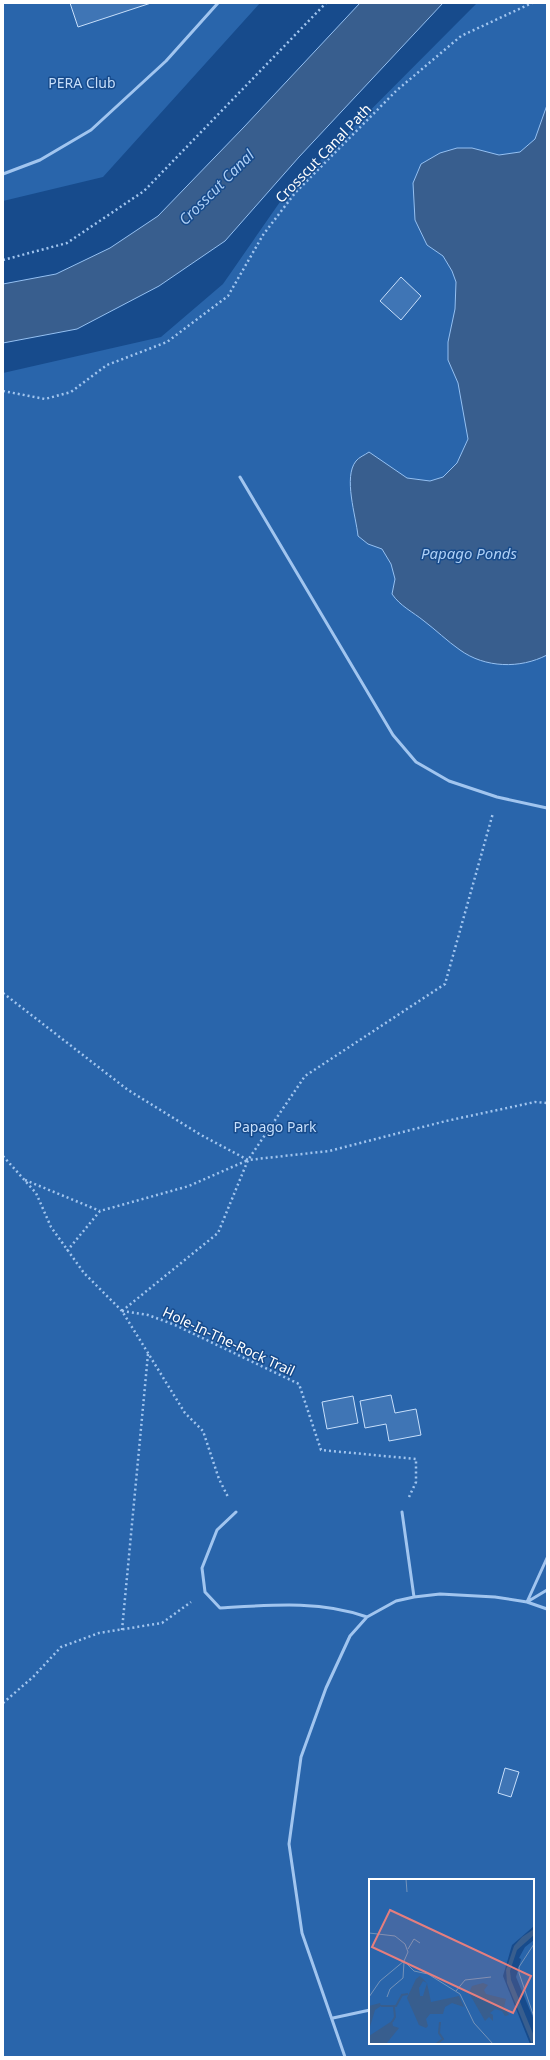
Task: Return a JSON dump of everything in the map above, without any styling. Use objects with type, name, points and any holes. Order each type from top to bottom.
[{"type":"lane","points":[[3,174],[40,160],[91,130],[166,61],[218,3]]},
{"type":"lane","points":[[240,477],[393,735],[416,762],[449,781],[497,797],[547,808]]},
{"type":"lane","points":[[236,1512],[217,1530],[202,1568],[205,1592],[220,1608],[281,1604],[345,1609],[367,1617]]},
{"type":"lane","points":[[402,1512],[414,1597]]},
{"type":"lane","points":[[527,1602],[547,1558]]},
{"type":"lane","points":[[527,1602],[547,1590]]},
{"type":"lane","points":[[346,2057],[302,1932],[289,1844],[301,1757],[326,1688],[350,1636],[367,1617],[396,1601],[440,1594],[487,1596],[527,1602],[547,1609]]},
{"type":"lane","points":[[333,2018],[369,2010]]},
{"type":"path","points":[[3,260],[67,243],[144,191],[326,3]]},
{"type":"path","name":"Crosscut Canal Path","points":[[3,391],[45,399],[71,392],[107,365],[168,342],[228,296],[263,235],[295,193],[396,91],[461,36],[532,3]]},
{"type":"path","points":[[122,1311],[218,1234],[248,1160],[305,1076],[445,984],[497,797]]},
{"type":"path","points":[[3,993],[128,1090],[202,1135],[248,1160]]},
{"type":"path","points":[[67,1251],[100,1211],[189,1186],[248,1160],[329,1152],[446,1121],[535,1102],[547,1103]]},
{"type":"path","points":[[3,1156],[36,1193],[51,1227],[67,1251],[84,1273],[122,1311],[185,1413],[203,1431],[219,1479],[236,1512]]},
{"type":"path","points":[[25,1180],[100,1211]]},
{"type":"path","name":"Hole-In-The-Rock Trail","points":[[122,1311],[148,1315],[175,1325],[298,1384],[322,1450],[416,1459],[416,1482],[402,1512]]},
{"type":"path","points":[[122,1630],[148,1354]]},
{"type":"path","points":[[3,1703],[33,1677],[61,1647],[99,1633],[162,1623],[205,1592]]},
{"type":"green space","name":"PERA Club","points":[[3,3],[260,3],[103,177],[3,201]]},
{"type":"green space","name":"Papago Park","points":[[477,3],[547,3],[547,2057],[3,2057],[3,373],[161,337],[223,284],[282,199]]},
{"type":"water","name":"Crosscut Canal","points":[[360,3],[443,3],[299,157],[225,241],[159,286],[77,329],[3,343],[3,284],[56,274],[110,248],[158,216]]},
{"type":"water","name":"Papago Ponds","points":[[547,105],[547,655],[526,663],[491,663],[470,656],[460,650],[395,598],[392,594],[395,579],[391,564],[382,549],[368,544],[358,536],[350,486],[352,468],[360,457],[369,452],[407,478],[430,481],[443,477],[457,463],[468,439],[458,383],[448,360],[448,342],[455,309],[456,282],[452,271],[443,256],[427,245],[415,220],[413,183],[421,164],[440,153],[457,148],[472,148],[499,155],[520,152],[535,139]]},
{"type":"building","points":[[70,3],[151,3],[78,27]]},
{"type":"building","points":[[401,277],[421,296],[401,320],[380,301]]},
{"type":"building","points":[[391,1395],[395,1413],[416,1409],[421,1435],[389,1441],[386,1424],[365,1428],[360,1401]]},
{"type":"building","points":[[353,1396],[358,1423],[327,1429],[322,1402]]},
{"type":"building","points":[[505,1768],[519,1772],[511,1797],[498,1793]]}]
